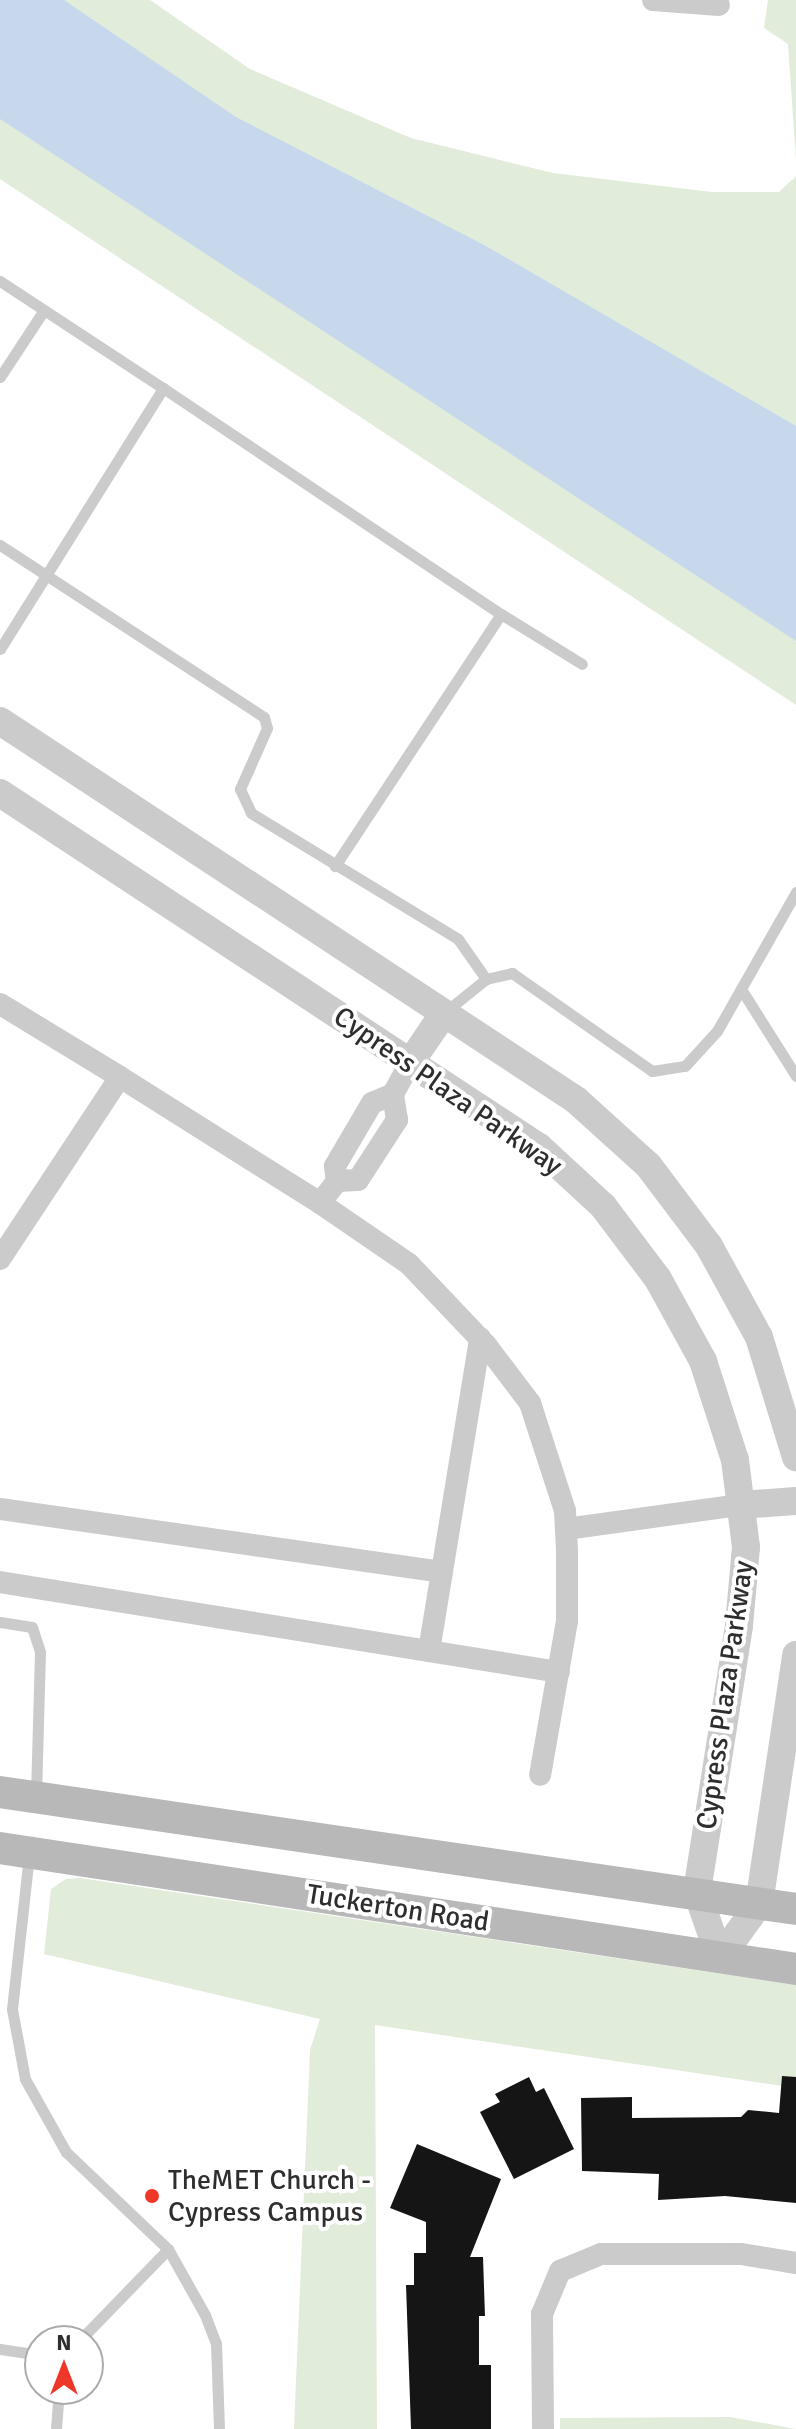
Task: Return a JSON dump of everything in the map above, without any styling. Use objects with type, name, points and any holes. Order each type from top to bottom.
[{"type":"main road","name":"Tuckerton Road","points":[[0,1792],[697,1892],[796,1909]]},
{"type":"main road","points":[[15,1850],[36,1799]]},
{"type":"main road","name":"Tuckerton Road","points":[[15,1850],[796,1969]]},
{"type":"street","points":[[653,0],[719,5]]},
{"type":"street","points":[[0,721],[576,1100],[648,1165],[709,1246],[759,1337],[796,1457]]},
{"type":"street","name":"Cypress Plaza Parkway","points":[[0,793],[539,1147],[612,1218],[658,1279],[703,1361],[735,1460],[746,1547],[739,1626],[697,1892],[720,1958]]},
{"type":"street","points":[[0,1004],[320,1203],[409,1264],[480,1338],[530,1403],[565,1511],[566,1529],[567,1621],[540,1775]]},
{"type":"street","points":[[320,1203],[337,1181],[335,1166],[372,1103],[393,1094],[444,1013]]},
{"type":"street","points":[[0,1259],[120,1077]]},
{"type":"street","points":[[429,1651],[480,1338]]},
{"type":"street","points":[[566,1529],[740,1505],[796,1501]]},
{"type":"street","points":[[0,1509],[442,1572]]},
{"type":"street","points":[[0,1582],[559,1672]]},
{"type":"street","points":[[720,1958],[759,1904],[796,1655]]},
{"type":"street","points":[[543,2429],[542,2314],[560,2271],[601,2254],[741,2254],[796,2263]]},
{"type":"lane","points":[[0,281],[501,614],[582,664]]},
{"type":"lane","points":[[0,377],[44,310]]},
{"type":"lane","points":[[0,649],[163,388]]},
{"type":"lane","points":[[0,545],[264,717],[267,728],[240,789],[251,813],[458,939],[486,979]]},
{"type":"lane","points":[[335,866],[501,614]]},
{"type":"lane","points":[[444,1013],[486,979],[512,973],[652,1071],[685,1066],[717,1031],[796,892]]},
{"type":"lane","points":[[741,989],[796,1076]]},
{"type":"lane","points":[[0,1622],[32,1627],[40,1652],[36,1799]]},
{"type":"lane","points":[[15,1850],[12,2009],[25,2079],[66,2152],[168,2249],[216,2343],[219,2429]]},
{"type":"lane","points":[[94,2325],[168,2249]]},
{"type":"lane","points":[[0,2349],[24,2353]]},
{"type":"lane","points":[[56,2429],[58,2405]]},
{"type":"green space","points":[[0,0],[150,0],[250,69],[411,138],[553,173],[712,192],[779,192],[796,176],[796,705],[0,179]]},
{"type":"green space","points":[[768,0],[796,0],[796,160],[788,44],[764,28]]},
{"type":"green space","points":[[80,1878],[796,1985],[796,2088],[375,2025],[377,2429],[294,2429],[310,2050],[320,2019],[44,1954],[51,1889],[66,1879]]},
{"type":"green space","points":[[730,2417],[796,2429],[560,2429],[560,2418]]},
{"type":"water","points":[[0,0],[64,0],[236,117],[486,246],[796,426],[796,641],[0,119]]},
{"type":"building","points":[[782,2076],[796,2077],[796,2203],[725,2196],[658,2200],[659,2174],[582,2171],[581,2098],[632,2097],[632,2118],[741,2117],[748,2110],[779,2113]]},
{"type":"building","points":[[529,2077],[536,2092],[544,2088],[574,2149],[514,2179],[480,2112],[500,2102],[495,2094]]},
{"type":"building","points":[[417,2144],[501,2179],[470,2257],[483,2257],[485,2316],[479,2316],[479,2365],[491,2365],[491,2429],[411,2429],[406,2285],[414,2285],[414,2253],[426,2253],[426,2222],[390,2208]]},
{"type":"place","name":"TheMET Church - Cypress Campus","points":[[152,2196]]}]
